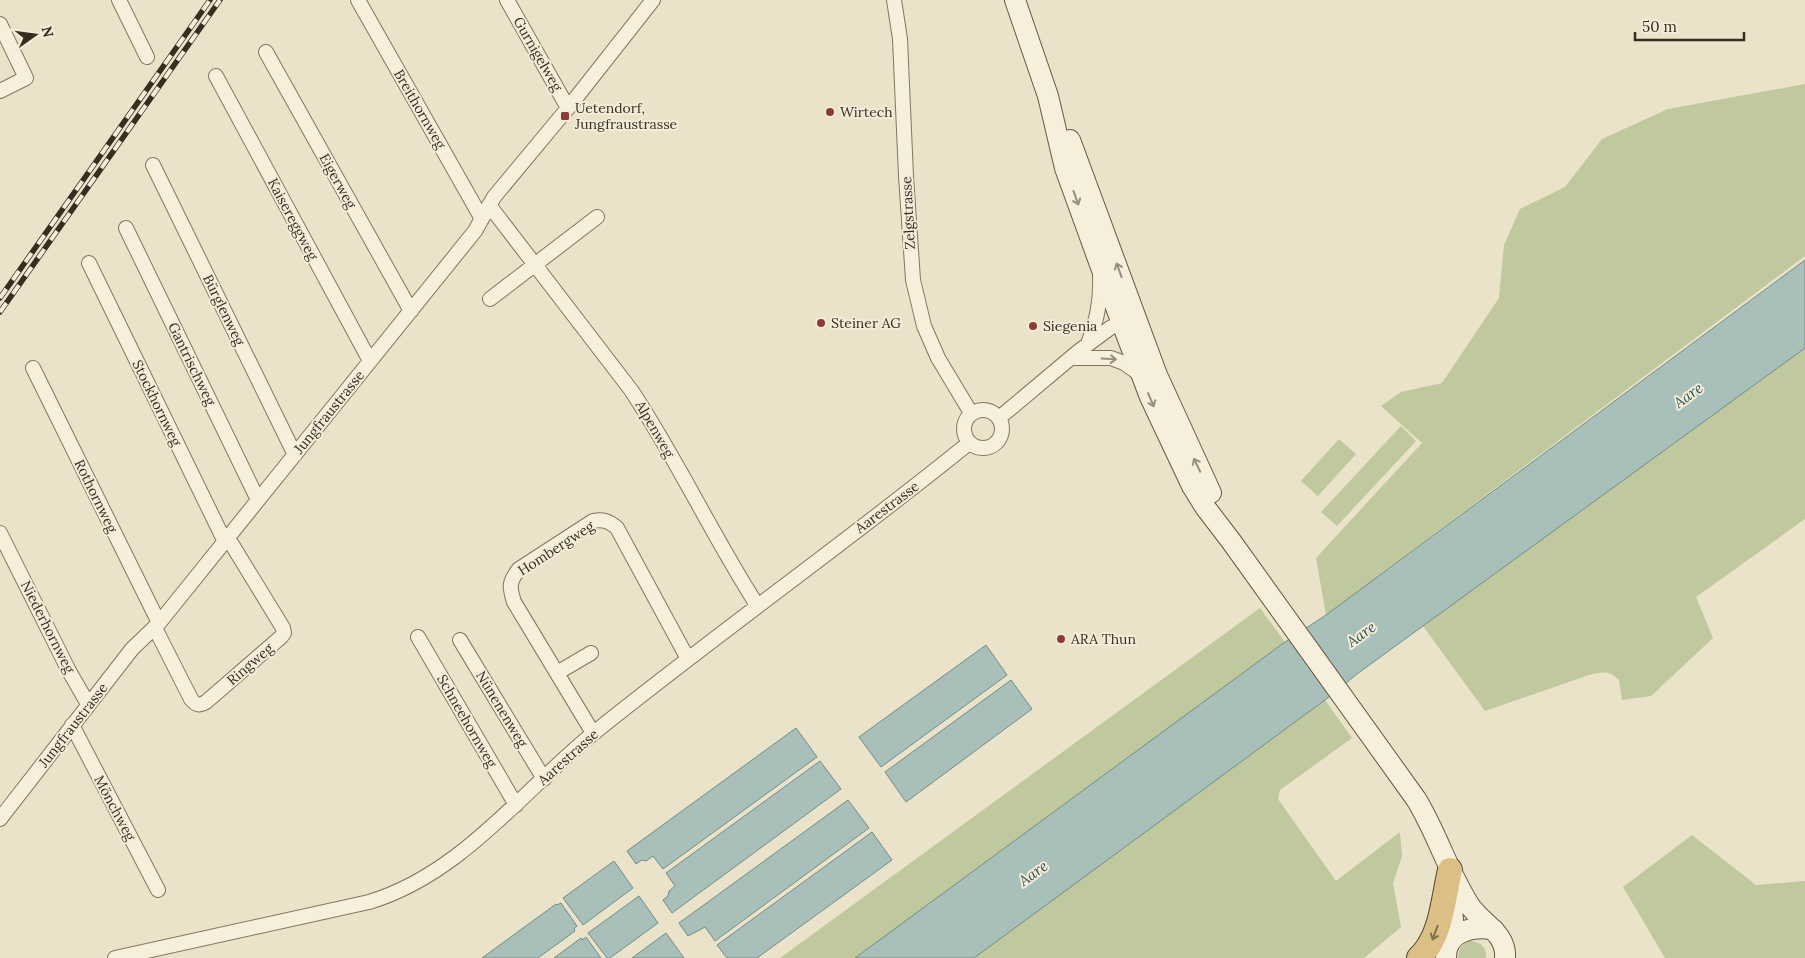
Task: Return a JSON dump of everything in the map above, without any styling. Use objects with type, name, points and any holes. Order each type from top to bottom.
[{"type":"highway","points":[[1419,958],[1428,948],[1435,934],[1450,870]]},
{"type":"main road","points":[[1015,0],[1048,96],[1065,168],[1099,262],[1171,408],[1231,541]]},
{"type":"main road","points":[[1048,96],[1070,139],[1128,319],[1141,375],[1168,438],[1192,486],[1205,507],[1354,711],[1424,813],[1450,870],[1470,906],[1502,940],[1505,958]]},
{"type":"main road","points":[[1446,951],[1450,870]]},
{"type":"main road","points":[[1446,951],[1458,933],[1484,928],[1494,930]]},
{"type":"street","points":[[119,0],[147,57]]},
{"type":"street","name":"Breithornweg","points":[[358,0],[482,219]]},
{"type":"street","name":"Gurnigelweg","points":[[507,0],[568,108]]},
{"type":"street","name":"Jungfraustrasse","points":[[0,819],[64,738],[88,704],[132,650],[157,626],[475,231],[489,205],[652,0]]},
{"type":"street","name":"Zelgstrasse","points":[[894,0],[900,39],[913,280],[924,326],[931,342],[950,380],[972,413]]},
{"type":"street","points":[[0,24],[26,78],[0,91]]},
{"type":"street","name":"Eigerweg","points":[[266,52],[411,311]]},
{"type":"street","name":"Kaisereggweg","points":[[216,76],[370,361]]},
{"type":"street","name":"Bürglenweg","points":[[152,165],[295,455]]},
{"type":"street","name":"Alpenweg","points":[[489,205],[639,402],[757,605]]},
{"type":"street","points":[[490,299],[597,217]]},
{"type":"street","name":"Gantrischweg","points":[[126,228],[258,500]]},
{"type":"street","points":[[1088,345],[1097,320],[1100,302],[1099,262]]},
{"type":"street","name":"Stockhornweg","points":[[89,263],[226,540]]},
{"type":"street","points":[[999,418],[1110,328],[1128,319]]},
{"type":"street","points":[[1071,358],[1111,358],[1124,363],[1141,375]]},
{"type":"street","name":"Rothornweg","points":[[32,368],[157,626]]},
{"type":"street","points":[[982,410],[988,411],[999,418],[1002,430],[998,442],[986,448],[980,448],[969,443],[963,430],[966,418],[972,413],[982,410]]},
{"type":"street","name":"Aarestrasse","points":[[115,958],[369,902],[390,896],[411,885],[486,832],[593,733],[969,443]]},
{"type":"street","name":"Hombergweg","points":[[593,733],[514,602],[510,590],[511,580],[519,569],[593,521],[602,519],[610,522],[617,528],[688,659]]},
{"type":"street","name":"Niederhornweg","points":[[0,533],[4,552],[88,704]]},
{"type":"street","name":"Ringweg","points":[[157,626],[190,699],[195,704],[200,705],[206,702],[281,637],[284,633],[283,628],[226,540]]},
{"type":"street","name":"Schneehornweg","points":[[418,638],[516,805]]},
{"type":"street","name":"Nünenenweg","points":[[460,640],[544,779]]},
{"type":"street","points":[[557,673],[591,653]]},
{"type":"street","name":"Mönchweg","points":[[72,725],[158,890]]},
{"type":"green space","points":[[1805,84],[1805,256],[1326,615],[1316,558],[1422,443],[1381,406],[1401,392],[1442,383],[1499,298],[1504,245],[1520,209],[1565,187],[1602,139],[1668,109]]},
{"type":"green space","points":[[1805,348],[1805,519],[1696,597],[1713,638],[1651,696],[1622,700],[1619,680],[1608,673],[1602,673],[1589,675],[1485,711],[1423,626]]},
{"type":"green space","points":[[1401,426],[1416,441],[1337,526],[1321,512]]},
{"type":"green space","points":[[1339,439],[1356,454],[1318,496],[1301,481]]},
{"type":"green space","points":[[1260,608],[1285,642],[855,958],[780,958]]},
{"type":"green space","points":[[1325,700],[1352,738],[1280,790],[1278,799],[1336,881],[1400,832],[1402,856],[1393,883],[1401,927],[1364,958],[974,958]]},
{"type":"green space","points":[[1692,835],[1756,885],[1805,881],[1805,958],[1665,958],[1623,887]]},
{"type":"green space","points":[[1471,941],[1483,946],[1486,958],[1458,958],[1461,947]]},
{"type":"water","name":"Aare","points":[[1805,260],[1805,348],[1357,674],[1325,700],[974,958],[855,958],[1285,642],[1326,615]]},
{"type":"water","points":[[986,645],[1007,675],[881,767],[859,737]]},
{"type":"water","points":[[1011,680],[1032,709],[906,802],[885,772]]},
{"type":"water","points":[[796,728],[817,757],[663,869],[653,856],[646,861],[642,860],[636,864],[627,851]]},
{"type":"water","points":[[820,761],[841,789],[672,913],[663,900],[675,886],[666,873]]},
{"type":"water","points":[[848,800],[869,828],[715,941],[705,927],[688,936],[679,923]]},
{"type":"water","points":[[872,832],[892,860],[757,958],[727,958],[717,945]]},
{"type":"water","points":[[614,861],[633,888],[583,925],[563,898]]},
{"type":"water","points":[[639,896],[658,923],[610,958],[607,958],[588,933]]},
{"type":"water","points":[[561,903],[577,926],[574,929],[575,931],[538,958],[482,958],[556,904]]},
{"type":"water","points":[[666,933],[684,958],[632,958]]},
{"type":"water","points":[[586,937],[601,958],[554,958],[581,938],[582,940]]},
{"type":"railway","points":[[0,298],[210,0]]},
{"type":"railway","points":[[0,312],[220,0]]},
{"type":"place","name":"Wirtech","points":[[830,112]]},
{"type":"place","name":"Uetendorf, Jungfraustrasse","points":[[565,116]]},
{"type":"place","name":"Steiner AG","points":[[821,323]]},
{"type":"place","name":"Siegenia","points":[[1033,326]]},
{"type":"place","name":"ARA Thun","points":[[1061,639]]}]
